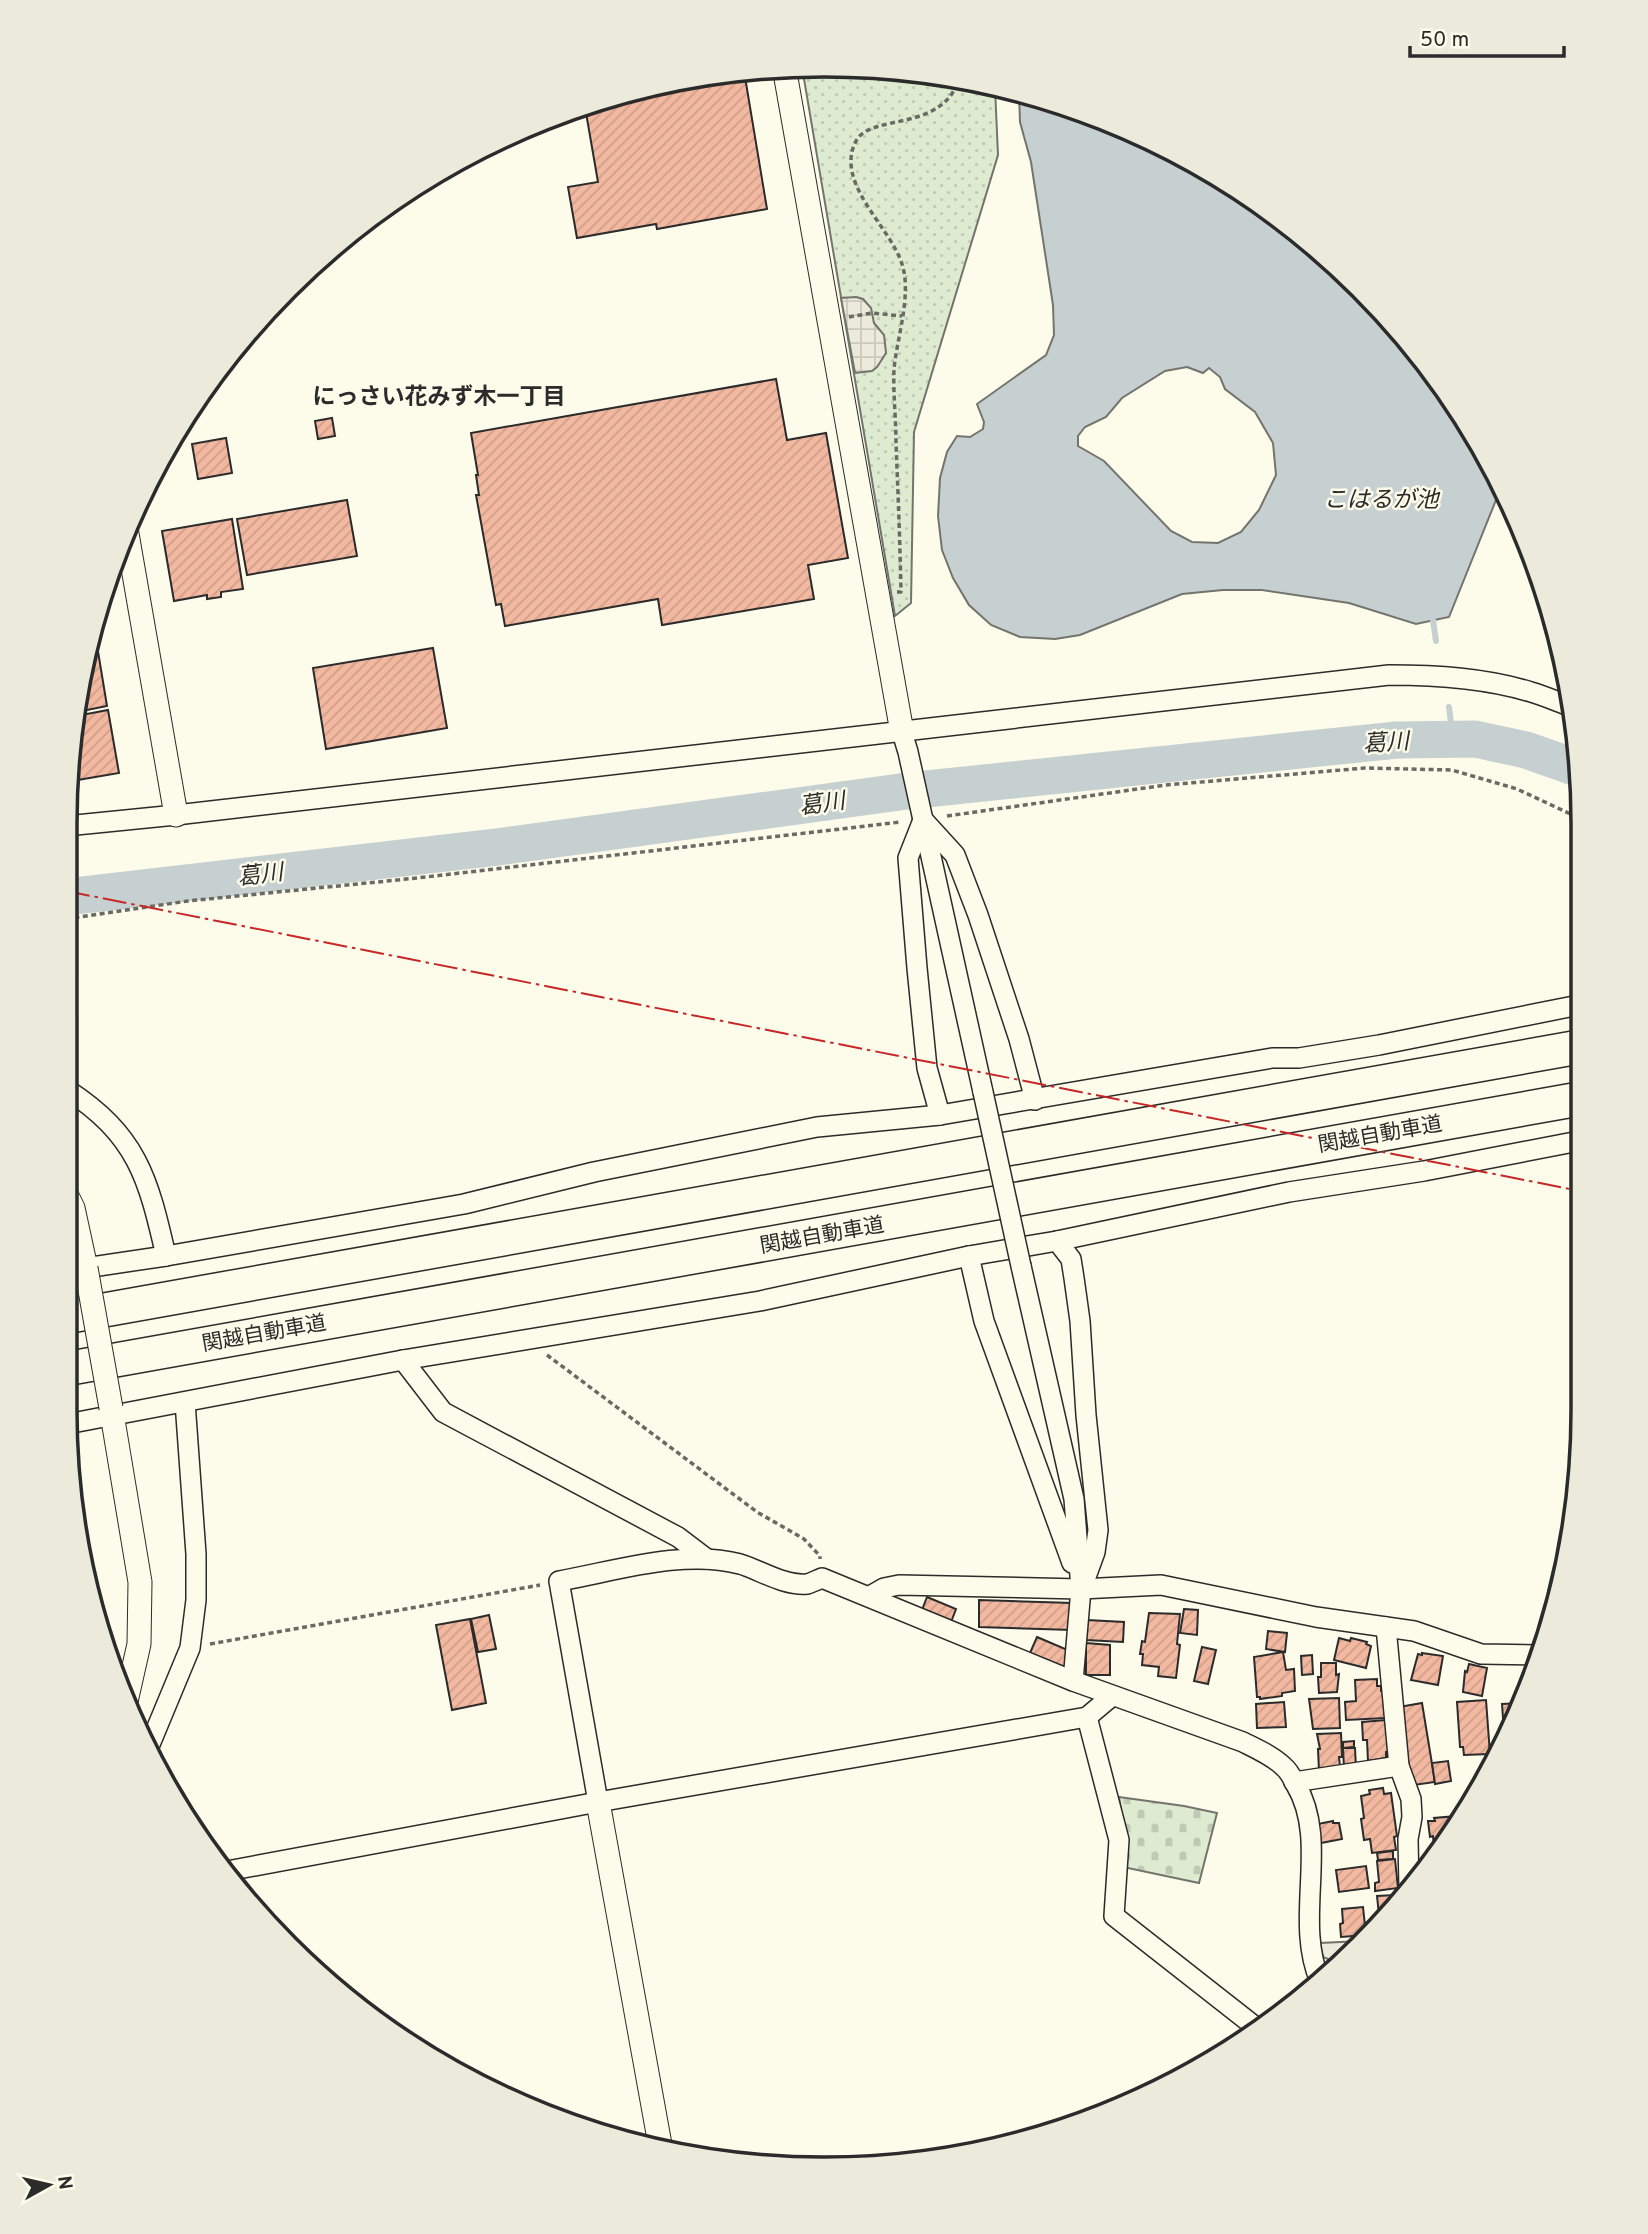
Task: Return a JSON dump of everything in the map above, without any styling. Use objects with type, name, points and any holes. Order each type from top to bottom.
[{"type":"highway","points":[[77,1315],[1571,1047]]},
{"type":"highway","name":"関越自動車道","points":[[77,1367],[1571,1100]]},
{"type":"street","points":[[786,79],[905,742],[1073,1499],[1081,1589],[1073,1681]]},
{"type":"street","points":[[129,551],[176,815]]},
{"type":"street","points":[[77,825],[905,742],[1086,709],[1389,675],[1433,675],[1483,681],[1531,691],[1561,703]]},
{"type":"street","points":[[922,817],[955,855],[1019,1039],[1035,1100]]},
{"type":"street","points":[[922,817],[908,858],[927,1068],[940,1115]]},
{"type":"street","points":[[77,1269],[464,1204],[594,1172],[817,1127],[940,1115],[1272,1058],[1299,1058],[1379,1045],[1571,1006]]},
{"type":"street","points":[[77,1096],[92,1106],[119,1133],[139,1165],[153,1198],[166,1256]]},
{"type":"street","points":[[77,1421],[112,1412],[185,1402],[403,1360],[760,1301],[1289,1192],[1424,1171],[1571,1143]]},
{"type":"street","points":[[1057,1241],[1071,1259],[1077,1300],[1098,1530],[1095,1552],[1081,1589]]},
{"type":"street","points":[[969,1256],[984,1321],[1081,1589]]},
{"type":"street","points":[[77,1273],[112,1412],[140,1582],[139,1644],[130,1685]]},
{"type":"street","points":[[403,1360],[443,1412],[678,1537],[708,1559]]},
{"type":"street","points":[[153,1737],[190,1648],[196,1600],[196,1554],[185,1402]]},
{"type":"street","points":[[659,2139],[559,1581],[682,1558],[739,1564],[787,1581],[807,1584],[822,1578],[1073,1681],[1243,1742],[1265,1753],[1286,1768],[1304,1799],[1310,1825],[1310,1940],[1321,1968]]},
{"type":"street","points":[[870,1596],[884,1588],[899,1585],[1081,1589],[1161,1585],[1316,1617],[1414,1632],[1481,1654],[1529,1655]]},
{"type":"street","points":[[1386,1627],[1399,1766],[1411,1800],[1409,1875]]},
{"type":"street","points":[[235,1870],[598,1802],[1087,1717],[1112,1696]]},
{"type":"street","points":[[1087,1717],[1119,1840],[1114,1916],[1250,2023]]},
{"type":"street","points":[[1294,1782],[1399,1766]]},
{"type":"path","points":[[878,595],[901,592],[894,370],[905,282],[896,249],[860,194],[851,170],[850,157],[856,141],[865,130],[918,117],[939,106],[955,89]]},
{"type":"path","points":[[873,313],[902,316]]},
{"type":"path","points":[[77,917],[188,901],[472,872],[1166,785],[1365,768],[1452,770],[1517,789],[1571,814]]},
{"type":"path","points":[[526,1340],[757,1512],[804,1539],[820,1556],[822,1578]]},
{"type":"path","points":[[190,1648],[559,1581]]},
{"type":"green space","points":[[804,78],[922,83],[995,97],[998,155],[914,432],[911,603],[895,616]]},
{"type":"green space","points":[[1119,1797],[1217,1813],[1199,1883],[1123,1867],[1125,1837]]},
{"type":"shaded area","points":[[841,298],[863,299],[871,308],[874,323],[884,335],[886,353],[872,371],[855,373]]},
{"type":"shaded area","points":[[1348,1942],[1330,1960],[1323,1957],[1320,1943]]},
{"type":"water","name":"こはるが池","points":[[1019,103],[1110,134],[1198,177],[1279,231],[1317,262],[1386,331],[1445,409],[1471,450],[1496,499],[1449,617],[1416,624],[1349,603],[1262,590],[1223,590],[1182,594],[1080,635],[1055,639],[1020,637],[991,625],[969,605],[953,578],[942,550],[938,516],[940,478],[947,452],[957,436],[970,437],[983,429],[984,422],[977,404],[1046,355],[1054,335],[1053,305],[1031,162],[1020,122]],"holes":[[[1187,367],[1203,373],[1209,368],[1220,377],[1225,389],[1255,412],[1273,443],[1276,475],[1259,510],[1241,532],[1218,543],[1192,542],[1171,531],[1104,461],[1078,446],[1078,436],[1085,427],[1106,417],[1122,398],[1165,371]]]},
{"type":"building","points":[[746,81],[767,209],[657,229],[656,224],[577,238],[568,187],[598,182],[587,116],[678,91]]},
{"type":"building","points":[[776,379],[787,440],[826,433],[848,558],[808,565],[814,599],[662,625],[658,599],[505,626],[501,604],[496,605],[476,495],[479,495],[478,475],[471,433]]},
{"type":"building","points":[[332,418],[335,436],[318,439],[315,421]]},
{"type":"building","points":[[226,438],[232,473],[198,479],[192,444]]},
{"type":"building","points":[[347,500],[357,556],[247,575],[237,519]]},
{"type":"building","points":[[232,519],[243,589],[221,592],[221,597],[207,599],[207,595],[174,601],[162,531]]},
{"type":"building","points":[[433,648],[447,728],[326,749],[313,668]]},
{"type":"building","points":[[98,649],[107,706],[86,710]]},
{"type":"building","points":[[108,710],[119,773],[79,780],[85,714]]},
{"type":"building","points":[[927,1597],[956,1609],[951,1622],[922,1610]]},
{"type":"building","points":[[979,1600],[1072,1603],[1072,1630],[979,1627]]},
{"type":"building","points":[[1184,1609],[1198,1610],[1197,1635],[1180,1633]]},
{"type":"building","points":[[1149,1613],[1180,1614],[1176,1678],[1158,1676],[1159,1667],[1142,1665],[1143,1654],[1140,1654],[1142,1641],[1145,1642]]},
{"type":"building","points":[[489,1615],[496,1649],[478,1652],[471,1619]]},
{"type":"building","points":[[470,1619],[486,1703],[452,1710],[436,1625]]},
{"type":"building","points":[[1087,1620],[1124,1622],[1123,1642],[1086,1640]]},
{"type":"building","points":[[1268,1631],[1287,1633],[1285,1652],[1266,1649]]},
{"type":"building","points":[[1037,1637],[1070,1651],[1064,1667],[1030,1653]]},
{"type":"building","points":[[1339,1638],[1367,1642],[1366,1644],[1371,1646],[1366,1668],[1334,1660]]},
{"type":"building","points":[[1086,1643],[1110,1645],[1110,1675],[1086,1675]]},
{"type":"building","points":[[1202,1647],[1216,1650],[1208,1684],[1194,1681]]},
{"type":"building","points":[[1283,1652],[1286,1670],[1294,1669],[1295,1691],[1260,1699],[1257,1697],[1254,1657]]},
{"type":"building","points":[[1418,1654],[1443,1656],[1438,1685],[1411,1680]]},
{"type":"building","points":[[1312,1655],[1313,1674],[1302,1675],[1301,1656]]},
{"type":"building","points":[[1321,1663],[1336,1663],[1336,1675],[1339,1674],[1337,1692],[1319,1693]]},
{"type":"building","points":[[1469,1664],[1487,1668],[1482,1696],[1463,1692],[1465,1671],[1467,1672]]},
{"type":"building","points":[[1377,1679],[1377,1686],[1381,1686],[1381,1691],[1385,1691],[1386,1718],[1346,1720],[1345,1702],[1356,1701],[1355,1680]]},
{"type":"building","points":[[1339,1698],[1340,1728],[1313,1729],[1309,1699]]},
{"type":"building","points":[[1486,1700],[1490,1748],[1487,1754],[1464,1755],[1463,1747],[1460,1747],[1457,1702]]},
{"type":"building","points":[[1284,1702],[1286,1727],[1257,1728],[1256,1704]]},
{"type":"building","points":[[1422,1703],[1435,1782],[1414,1785],[1409,1775],[1399,1707]]},
{"type":"building","points":[[1502,1704],[1511,1704],[1504,1718],[1503,1718]]},
{"type":"building","points":[[1386,1720],[1386,1758],[1368,1761],[1367,1740],[1363,1740],[1362,1722]]},
{"type":"building","points":[[1341,1733],[1340,1767],[1319,1771],[1320,1749],[1317,1734]]},
{"type":"building","points":[[1354,1741],[1354,1747],[1343,1748],[1343,1742]]},
{"type":"building","points":[[1343,1748],[1355,1748],[1356,1768],[1344,1768]]},
{"type":"building","points":[[1448,1761],[1451,1781],[1435,1784],[1432,1763]]},
{"type":"building","points":[[1383,1788],[1384,1794],[1391,1793],[1397,1836],[1394,1837],[1396,1850],[1372,1853],[1370,1839],[1364,1840],[1361,1796],[1370,1794],[1369,1790]]},
{"type":"building","points":[[1450,1817],[1433,1841],[1433,1836],[1430,1837],[1428,1821],[1435,1821],[1434,1818]]},
{"type":"building","points":[[1333,1821],[1339,1823],[1342,1839],[1321,1843],[1318,1824]]},
{"type":"building","points":[[1393,1851],[1393,1859],[1378,1860],[1377,1853]]},
{"type":"building","points":[[1395,1859],[1398,1888],[1375,1891],[1375,1883],[1379,1882],[1377,1861]]},
{"type":"building","points":[[1366,1866],[1369,1888],[1339,1892],[1336,1870]]},
{"type":"building","points":[[1392,1895],[1379,1911],[1377,1896]]},
{"type":"building","points":[[1363,1907],[1365,1925],[1354,1936],[1341,1937],[1342,1909]]},
{"type":"waterway","points":[[1433,620],[1436,641]]},
{"type":"waterway","points":[[1449,707],[1453,739]]},
{"type":"waterway","name":"葛川","points":[[77,896],[497,847],[907,791],[1397,740],[1475,739],[1526,750],[1568,765]]},
{"type":"power","points":[[77,893],[1571,1189]]},
{"type":"district","name":"にっさい花みず木一丁目","points":[[439,396]]}]
